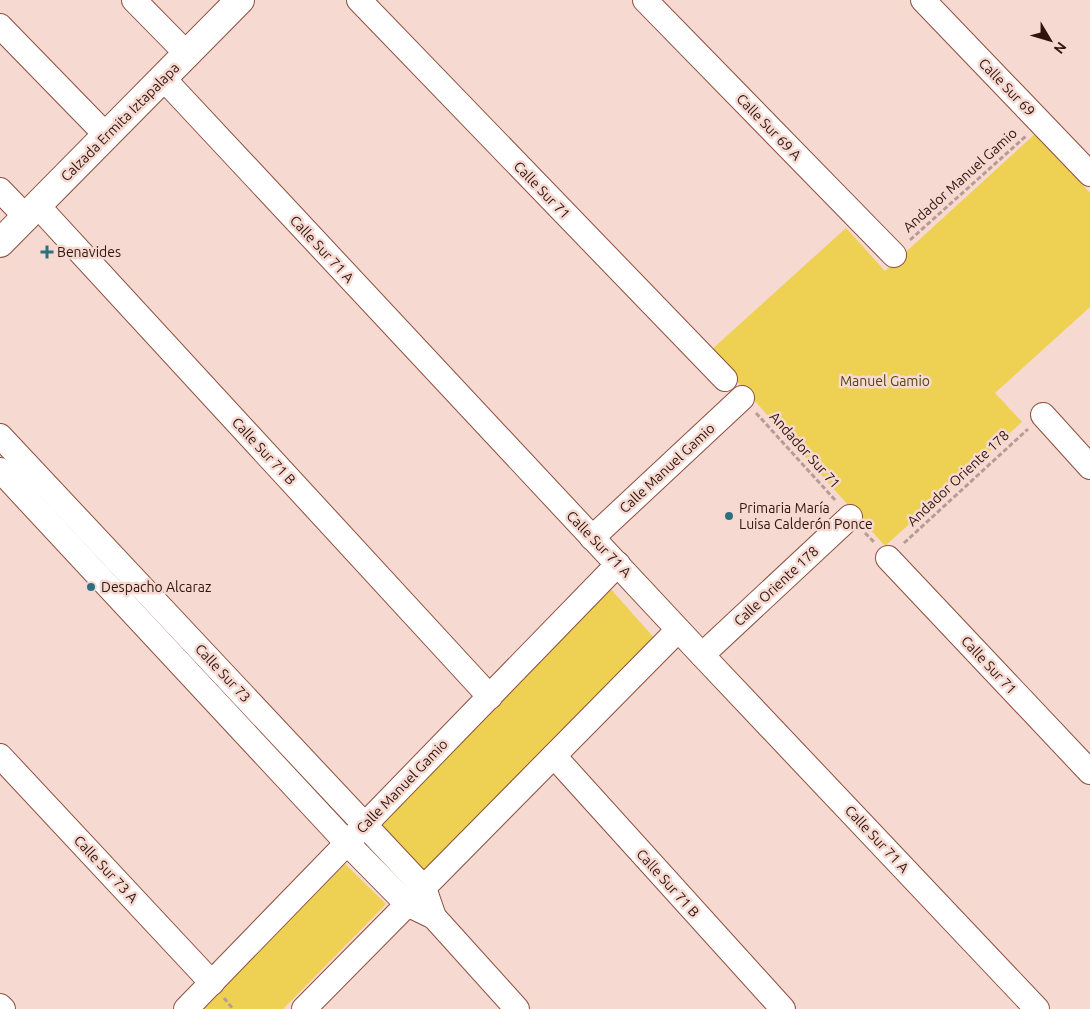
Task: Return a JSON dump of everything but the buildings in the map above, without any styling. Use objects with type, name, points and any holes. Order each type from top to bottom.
[{"type":"main road","name":"Calzada Ermita Iztapalapa","points":[[0,243],[240,0]]},
{"type":"street","points":[[134,0],[187,54]]},
{"type":"street","name":"Calle Sur 71","points":[[359,0],[726,380]]},
{"type":"street","name":"Calle Sur 69 A","points":[[645,0],[894,255]]},
{"type":"street","name":"Calle Sur 69","points":[[923,0],[1090,174]]},
{"type":"street","points":[[0,26],[106,135]]},
{"type":"street","name":"Calle Sur 71 A","points":[[163,78],[678,630],[1037,1009]]},
{"type":"street","name":"Calle Sur 71 B","points":[[0,190],[32,211],[490,697]]},
{"type":"street","name":"Calle Manuel Gamio","points":[[592,538],[742,398]]},
{"type":"street","points":[[1043,414],[1090,467]]},
{"type":"street","name":"Calle Sur 73","points":[[0,436],[424,888],[434,917]]},
{"type":"street","name":"Calle Sur 73","points":[[0,470],[348,843],[407,904],[434,917],[517,1009]]},
{"type":"street","name":"Calle Oriente 178","points":[[702,655],[850,517]]},
{"type":"street","name":"Calle Sur 71","points":[[888,558],[1090,772]]},
{"type":"street","name":"Calle Manuel Gamio","points":[[186,1009],[618,564]]},
{"type":"street","points":[[304,1009],[678,630]]},
{"type":"street","name":"Calle Sur 73 A","points":[[0,756],[212,983]]},
{"type":"street","name":"Calle Sur 71 B","points":[[554,756],[783,1009]]},
{"type":"street","points":[[0,1006],[3,1009]]},
{"type":"path","name":"Andador Manuel Gamio","points":[[894,255],[1041,122]]},
{"type":"path","name":"Andador Sur 71","points":[[742,398],[888,558]]},
{"type":"path","name":"Andador Oriente 178","points":[[888,558],[1043,414]]},
{"type":"green space","name":"Manuel Gamio","points":[[1036,133],[1090,193],[1090,307],[995,393],[1022,422],[885,546],[710,351],[846,228],[885,271]]},
{"type":"green space","points":[[609,587],[655,639],[423,877],[376,826]]},
{"type":"green space","points":[[345,864],[386,904],[283,1009],[202,1009]]},
{"type":"place","name":"Benavides","points":[[47,252]]},
{"type":"place","name":"Primaria María Luisa Calderón Ponce","points":[[729,516]]},
{"type":"place","name":"Despacho Alcaraz","points":[[91,587]]}]
